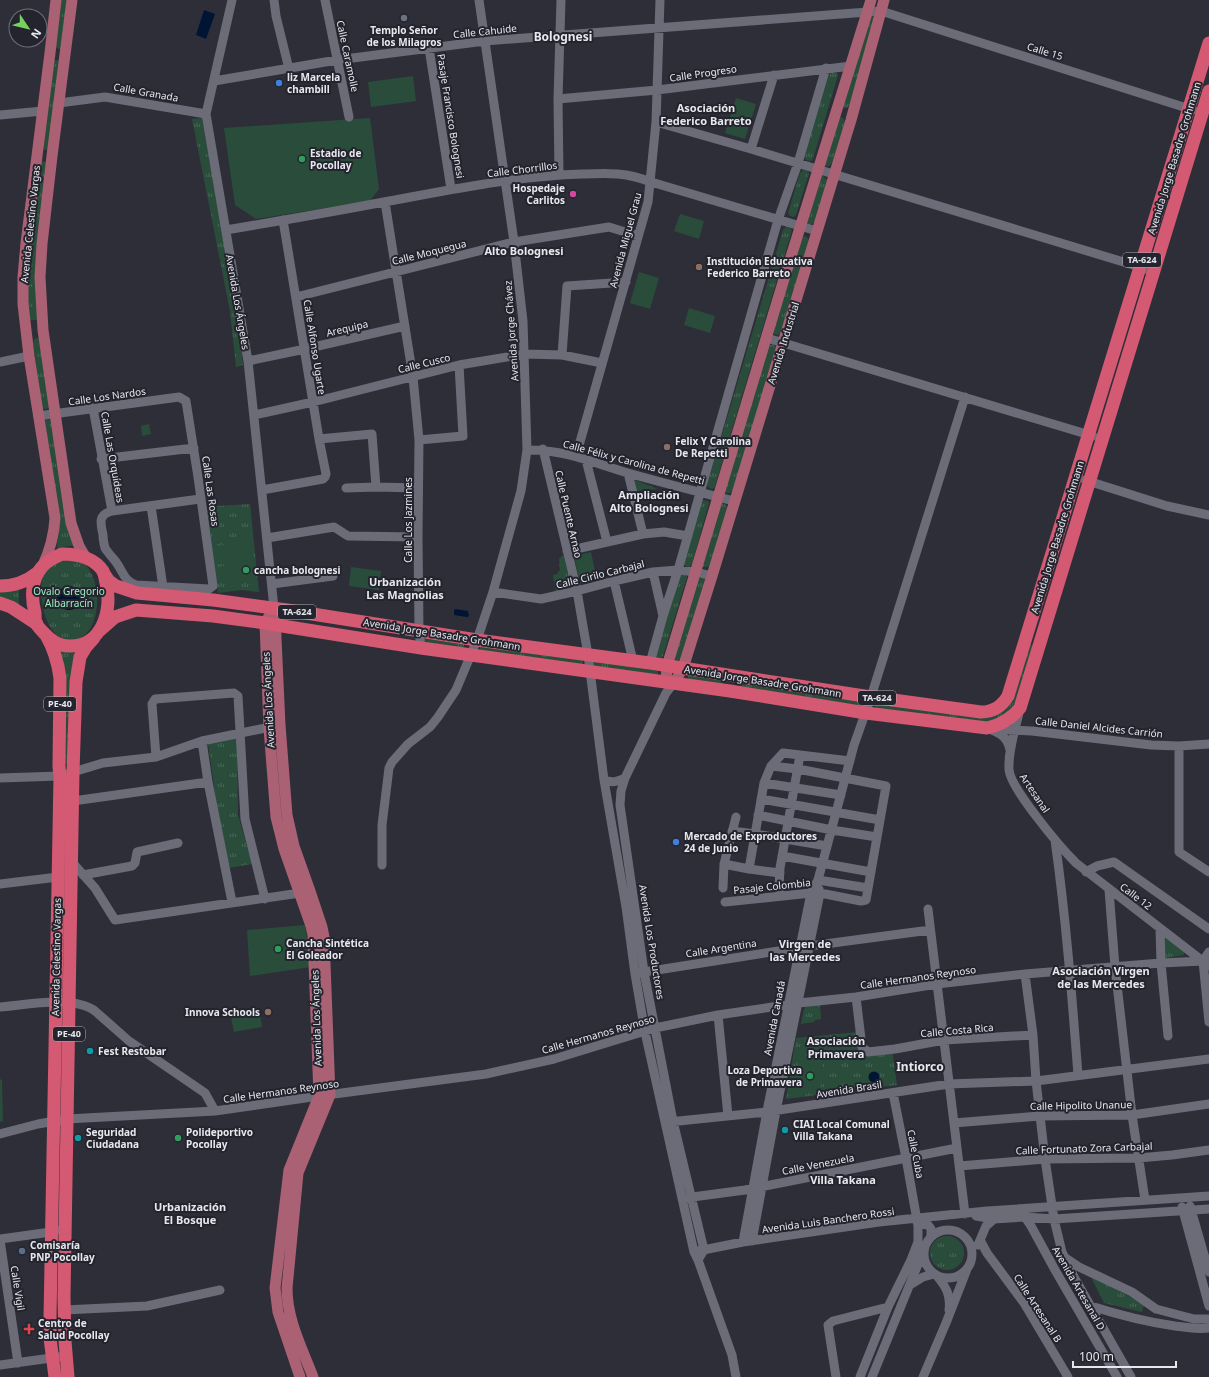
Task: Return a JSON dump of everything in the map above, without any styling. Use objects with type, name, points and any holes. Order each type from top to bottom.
[{"type":"highway","name":"Avenida Jorge Basadre Grohmann","points":[[103,572],[109,581],[116,586],[137,593],[211,594],[274,608],[477,640],[650,663],[871,698],[981,712],[992,710],[1002,704],[1008,696],[1209,43]]},
{"type":"highway","name":"Avenida Jorge Basadre Grohmann","points":[[96,635],[115,617],[136,610],[213,616],[421,648],[670,682],[866,713],[987,728],[1005,722],[1020,708],[1209,91]]},
{"type":"highway","points":[[0,586],[18,584],[30,579],[53,558],[62,554],[77,555],[86,558],[103,572],[107,588],[108,607],[96,635],[79,646],[64,646],[58,644],[46,635],[37,624],[11,607],[0,603]]},
{"type":"highway","points":[[37,624],[32,595],[40,569]]},
{"type":"highway","points":[[211,594],[213,616]]},
{"type":"highway","name":"Avenida Celestino Vargas","points":[[46,635],[53,648],[60,678],[60,776],[50,1297],[50,1338],[55,1377]]},
{"type":"highway","name":"Avenida Celestino Vargas","points":[[68,1377],[64,1304],[73,772],[78,668],[83,652],[96,635]]},
{"type":"highway","points":[[1025,641],[1039,645]]},
{"type":"highway","points":[[730,691],[732,677]]},
{"type":"highway","points":[[58,845],[72,844]]},
{"type":"highway","points":[[50,1297],[64,1304]]},
{"type":"main road","name":"Avenida Celestino Vargas","points":[[40,569],[49,552],[55,518],[29,356],[23,304],[23,277],[56,0]]},
{"type":"main road","name":"Avenida Celestino Vargas","points":[[72,0],[52,156],[42,244],[40,277],[43,330],[72,522],[79,546],[86,558]]},
{"type":"main road","name":"Avenida Industrial","points":[[670,682],[667,666],[871,0]]},
{"type":"main road","name":"Avenida Industrial","points":[[670,682],[683,668],[712,576],[834,175],[884,0]]},
{"type":"main road","points":[[50,53],[66,56]]},
{"type":"main road","points":[[37,156],[52,156]]},
{"type":"main road","points":[[26,332],[43,330]]},
{"type":"main road","name":"Avenida Los Ángeles","points":[[274,608],[270,624],[269,728],[276,817],[284,849],[300,893],[314,919]]},
{"type":"main road","name":"Avenida Los Ángeles","points":[[270,624],[287,815],[314,919],[313,935],[325,1095],[288,1170],[291,1193],[287,1288],[288,1304],[291,1320],[313,1377]]},
{"type":"main road","name":"Avenida Los Ángeles","points":[[291,1193],[275,1296],[280,1320],[300,1377]]},
{"type":"street","name":"Avenida Los Ángeles","points":[[232,0],[206,114],[248,361],[274,608]]},
{"type":"street","points":[[274,0],[276,16],[289,69]]},
{"type":"street","name":"Calle Caramolle","points":[[325,0],[349,117]]},
{"type":"street","name":"Avenida Jorge Chávez","points":[[382,865],[382,825],[389,768],[396,756],[408,744],[430,727],[438,717],[456,690],[472,655],[493,592],[521,491],[527,450],[523,321],[514,242],[479,0]]},
{"type":"street","points":[[558,175],[558,99],[561,0]]},
{"type":"street","name":"Avenida Miguel Grau","points":[[576,456],[648,202],[656,122],[660,0]]},
{"type":"street","name":"Calle Cahuide","points":[[214,81],[337,60],[485,41],[881,11]]},
{"type":"street","name":"Calle 15","points":[[881,11],[1202,112]]},
{"type":"street","name":"Pasaje Francisco Bolognesi","points":[[429,48],[451,189]]},
{"type":"street","name":"Calle Progreso","points":[[558,99],[656,90],[851,66]]},
{"type":"street","points":[[650,663],[701,492],[778,220],[798,163],[826,68]]},
{"type":"street","points":[[751,148],[774,75]]},
{"type":"street","name":"Calle Granada","points":[[59,104],[105,97],[206,114]]},
{"type":"street","points":[[0,115],[43,111]]},
{"type":"street","points":[[656,122],[751,148],[834,175],[1154,272]]},
{"type":"street","name":"Calle Chorrillos","points":[[226,230],[451,189],[505,181],[558,175],[619,173],[638,177],[817,231]]},
{"type":"street","name":"Calle Los Jazmines","points":[[385,202],[413,377],[419,440],[418,537],[419,631],[421,648]]},
{"type":"street","name":"Calle Alfonso Ugarte","points":[[262,490],[319,480],[325,477],[326,474],[283,220]]},
{"type":"street","name":"Calle Moquegua","points":[[296,297],[514,242],[609,227],[638,236]]},
{"type":"street","points":[[562,355],[566,286],[626,282]]},
{"type":"street","name":"Arequipa","points":[[248,361],[405,326]]},
{"type":"street","points":[[767,338],[1103,439]]},
{"type":"street","name":"Calle Cusco","points":[[254,415],[459,366],[525,354],[562,355],[602,363]]},
{"type":"street","points":[[0,362],[29,356]]},
{"type":"street","points":[[419,440],[463,436],[459,366]]},
{"type":"street","name":"Calle Los Nardos","points":[[38,416],[180,397]]},
{"type":"street","name":"Calle Las Rosas","points":[[180,397],[186,401],[194,448],[213,584],[211,594]]},
{"type":"street","name":"Avenida Canadá","points":[[771,1112],[799,1003],[810,946],[818,880],[854,745],[871,698],[965,397]]},
{"type":"street","name":"Calle Las Orquídeas","points":[[93,408],[101,459],[112,511]]},
{"type":"street","points":[[319,439],[372,434],[376,487]]},
{"type":"street","points":[[101,459],[194,448]]},
{"type":"street","name":"Calle Félix y Carolina de Repetti","points":[[527,450],[543,450],[576,456],[734,501]]},
{"type":"street","name":"Calle Puente Arnao","points":[[543,450],[577,592],[590,672]]},
{"type":"street","points":[[586,460],[607,542]]},
{"type":"street","points":[[628,472],[643,534]]},
{"type":"street","points":[[1076,478],[1167,506],[1209,515]]},
{"type":"street","points":[[346,488],[418,488]]},
{"type":"street","points":[[200,499],[106,512],[102,516],[101,521],[105,546],[128,581],[136,585],[163,587],[211,594]]},
{"type":"street","points":[[152,506],[163,587]]},
{"type":"street","points":[[267,538],[334,527],[348,536],[418,537]]},
{"type":"street","points":[[567,551],[643,534],[664,532],[688,536]]},
{"type":"street","name":"Calle Cirilo Carbajal","points":[[493,592],[541,599],[577,592],[614,581],[653,572],[678,570],[712,576]]},
{"type":"street","points":[[653,572],[663,616]]},
{"type":"street","points":[[272,584],[332,576]]},
{"type":"street","points":[[614,581],[633,661]]},
{"type":"street","name":"Avenida Los Productores","points":[[590,672],[604,780],[626,907],[640,973],[655,1028],[669,1122]]},
{"type":"street","name":"Avenida Los Productores","points":[[670,682],[625,778],[621,791],[621,818],[640,973],[645,1032],[669,1122],[686,1198],[696,1256],[732,1355],[736,1377]]},
{"type":"street","points":[[156,757],[152,704],[155,699],[237,694],[245,819],[265,899]]},
{"type":"street","points":[[1020,708],[1022,720],[1027,728],[1032,731]]},
{"type":"street","name":"Artesanal","points":[[1020,708],[1010,751],[1009,770],[1025,800],[1055,839]]},
{"type":"street","points":[[0,778],[60,776],[103,763],[156,757],[202,741],[280,725]]},
{"type":"street","points":[[987,728],[1000,733],[1009,744],[1010,751]]},
{"type":"street","name":"Calle Daniel Alcides Carrión","points":[[987,728],[1032,731],[1151,745],[1179,746],[1209,744]]},
{"type":"street","points":[[202,741],[208,782],[232,902]]},
{"type":"street","points":[[1179,746],[1179,852],[1209,872]]},
{"type":"street","points":[[749,868],[764,783],[772,766],[782,753],[850,761]]},
{"type":"street","points":[[781,896],[779,888],[782,856],[800,755]]},
{"type":"street","points":[[772,766],[798,769],[886,786],[868,888],[818,880]]},
{"type":"street","points":[[604,780],[618,782],[625,778]]},
{"type":"street","points":[[73,801],[208,782]]},
{"type":"street","points":[[764,783],[841,795]]},
{"type":"street","points":[[761,799],[880,820]]},
{"type":"street","points":[[758,815],[832,830],[877,837]]},
{"type":"street","name":"Pasaje Colombia","points":[[723,888],[724,864],[736,816]]},
{"type":"street","points":[[732,831],[827,846]]},
{"type":"street","points":[[1055,839],[1062,889],[1070,970],[1078,1076]]},
{"type":"street","name":"Calle 12","points":[[1055,839],[1067,854],[1086,872],[1206,963]]},
{"type":"street","points":[[83,875],[132,866],[134,864],[137,852],[178,843]]},
{"type":"street","points":[[782,856],[871,872]]},
{"type":"street","points":[[72,861],[95,888],[115,920],[300,893]]},
{"type":"street","points":[[1086,872],[1097,866],[1114,862],[1209,929]]},
{"type":"street","points":[[1197,864],[1209,863]]},
{"type":"street","points":[[724,864],[780,873]]},
{"type":"street","points":[[0,884],[58,877]]},
{"type":"street","name":"Pasaje Colombia","points":[[725,902],[816,893],[862,901],[866,900],[867,898],[868,888]]},
{"type":"street","points":[[1109,890],[1115,967],[1132,1115],[1145,1200]]},
{"type":"street","name":"Avenida Canadá","points":[[743,1242],[757,1187],[771,1112],[788,1005],[800,948],[816,893]]},
{"type":"street","points":[[928,910],[959,1166],[960,1215]]},
{"type":"street","points":[[1160,928],[1161,963],[1168,1036]]},
{"type":"street","name":"Calle Argentina","points":[[640,973],[810,946],[930,930]]},
{"type":"street","points":[[1209,952],[1206,963],[1209,1022]]},
{"type":"street","name":"Calle Hermanos Reynoso","points":[[0,1134],[53,1120],[67,1118],[215,1111],[486,1074],[554,1059],[655,1028],[718,1015],[799,1003],[937,984],[1026,974],[1161,963],[1206,963]]},
{"type":"street","name":"Avenida Artesanal D","points":[[1026,974],[1033,1035],[1039,1116],[1054,1219],[1063,1256],[1131,1377]]},
{"type":"street","name":"Calle Costa Rica","points":[[856,996],[862,1047],[865,1050],[872,1052],[944,1040],[1033,1035]]},
{"type":"street","points":[[0,1007],[56,1002],[69,1002],[84,1005],[92,1009],[129,1042],[205,1093],[215,1111]]},
{"type":"street","points":[[718,1015],[728,1116]]},
{"type":"street","name":"Avenida Brasil","points":[[669,1122],[771,1112],[949,1084],[1036,1081],[1209,1059]]},
{"type":"street","name":"Calle Cuba","points":[[862,1376],[888,1307],[918,1242],[917,1223],[893,1093]]},
{"type":"street","name":"Calle Hipolito Unanue","points":[[954,1123],[1039,1116],[1132,1115],[1209,1104]]},
{"type":"street","name":"Calle Venezuela","points":[[686,1198],[757,1187],[957,1148]]},
{"type":"street","name":"Calle Fortunato Zora Carbajal","points":[[959,1166],[1045,1159],[1139,1158],[1209,1150]]},
{"type":"street","name":"Avenida Canadá","points":[[752,1241],[757,1187]]},
{"type":"street","points":[[927,1222],[960,1215],[1026,1213],[1052,1207],[1209,1196]]},
{"type":"street","points":[[1183,1197],[1209,1306]]},
{"type":"street","name":"Avenida Los Productores","points":[[686,1198],[704,1250]]},
{"type":"street","points":[[1026,1213],[1054,1219],[1209,1209]]},
{"type":"street","points":[[1187,1211],[1209,1272]]},
{"type":"street","name":"Avenida Artesanal D","points":[[1026,1213],[1031,1226],[1055,1270],[1117,1377]]},
{"type":"street","points":[[872,1377],[927,1243],[942,1224],[960,1215]]},
{"type":"street","points":[[923,1377],[975,1250],[986,1226],[994,1215]]},
{"type":"street","name":"Avenida Luis Banchero Rossi","points":[[704,1250],[743,1242],[879,1222],[921,1224],[927,1222]]},
{"type":"street","points":[[910,1285],[923,1277],[935,1275],[944,1278],[957,1276],[969,1264],[971,1254],[967,1241],[957,1232],[942,1224],[927,1222]]},
{"type":"street","points":[[927,1222],[933,1236]]},
{"type":"street","points":[[0,1239],[51,1232],[65,1226]]},
{"type":"street","points":[[933,1236],[945,1230],[957,1232]]},
{"type":"street","name":"Calle Vigil","points":[[0,1239],[18,1363]]},
{"type":"street","name":"Calle Artesanal B","points":[[980,1240],[987,1253],[1024,1303],[1068,1377]]},
{"type":"street","points":[[696,1256],[704,1250]]},
{"type":"street","points":[[924,1250],[926,1263],[946,1286],[950,1302],[946,1323]]},
{"type":"street","points":[[975,1250],[987,1253]]},
{"type":"street","points":[[1063,1256],[1079,1267],[1132,1292],[1156,1309],[1194,1319],[1209,1319]]},
{"type":"street","points":[[64,1304],[147,1306],[220,1290]]},
{"type":"street","points":[[1091,1306],[1129,1318],[1201,1330],[1209,1328]]},
{"type":"street","points":[[836,1377],[828,1325],[833,1320],[888,1307]]},
{"type":"street","points":[[0,1365],[66,1356]]},
{"type":"green space","points":[[61,0],[69,0],[61,48],[59,49],[55,47]]},
{"type":"green space","points":[[871,15],[876,20],[850,105],[847,108],[843,108]]},
{"type":"green space","points":[[56,60],[60,61],[48,150],[45,150],[42,147],[52,62]]},
{"type":"green space","points":[[832,72],[837,73],[838,75],[813,159],[811,161],[806,160],[804,157],[829,75]]},
{"type":"green space","points":[[413,76],[416,101],[371,107],[368,82]]},
{"type":"green space","points":[[736,98],[756,104],[745,139],[725,133]]},
{"type":"green space","points":[[840,117],[843,118],[845,122],[832,163],[829,166],[825,166],[824,161],[837,120]]},
{"type":"green space","points":[[202,118],[237,311],[243,365],[236,367],[230,311],[192,119]]},
{"type":"green space","name":"Estadio de Pocollay","points":[[370,118],[379,189],[370,201],[256,219],[235,205],[224,128]]},
{"type":"green space","points":[[41,161],[46,162],[37,320],[30,320],[27,284],[28,251]]},
{"type":"green space","points":[[803,170],[809,173],[796,215],[794,217],[790,216],[788,213],[800,173]]},
{"type":"green space","points":[[822,175],[827,180],[815,221],[812,224],[808,224],[807,219],[819,177]]},
{"type":"green space","points":[[680,214],[704,221],[699,239],[674,231]]},
{"type":"green space","points":[[786,227],[792,230],[715,486],[713,489],[709,488],[707,485],[783,230]]},
{"type":"green space","points":[[804,236],[807,237],[809,241],[781,332],[778,335],[774,334],[773,329],[801,239]]},
{"type":"green space","points":[[639,272],[659,278],[650,309],[630,303]]},
{"type":"green space","points":[[689,308],[715,316],[710,333],[684,325]]},
{"type":"green space","points":[[39,338],[50,408],[44,409],[42,407],[33,343],[34,339]]},
{"type":"green space","points":[[772,344],[777,348],[733,490],[730,493],[726,493],[725,488],[769,346]]},
{"type":"green space","points":[[52,420],[76,546],[68,546],[57,549],[59,525],[45,421]]},
{"type":"green space","points":[[149,424],[151,434],[142,436],[141,426]]},
{"type":"green space","points":[[635,480],[658,489],[636,491]]},
{"type":"green space","points":[[703,500],[708,501],[709,503],[692,564],[689,567],[685,566],[683,563]]},
{"type":"green space","points":[[722,503],[725,504],[727,508],[711,564],[708,567],[703,567],[702,564],[720,505]]},
{"type":"green space","points":[[250,504],[259,592],[241,590],[218,593],[207,510],[217,506]]},
{"type":"green space","points":[[251,541],[253,560],[220,564],[218,546]]},
{"type":"green space","points":[[591,552],[597,580],[580,584],[574,556]]},
{"type":"green space","points":[[565,553],[572,588],[556,593],[553,575],[557,574],[560,570],[559,559]]},
{"type":"green space","name":"Ovalo Gregorio Albarracín","points":[[59,558],[78,560],[88,567],[93,577],[96,589],[96,614],[92,626],[85,635],[76,640],[66,640],[58,635],[51,627],[43,606],[41,594],[44,574],[51,564]]},
{"type":"green space","points":[[254,561],[256,579],[223,584],[221,566]]},
{"type":"green space","points":[[351,567],[381,571],[379,590],[349,586]]},
{"type":"green space","points":[[681,574],[687,577],[663,656],[661,658],[657,657],[655,654]]},
{"type":"green space","points":[[704,577],[706,580],[680,660],[676,660],[674,657],[698,578]]},
{"type":"green space","points":[[19,590],[19,607],[0,599],[0,591]]},
{"type":"green space","points":[[424,637],[464,642],[464,646],[462,648],[427,643],[424,641]]},
{"type":"green space","points":[[1029,644],[1032,645],[1034,649],[1017,700],[1006,714],[991,722],[877,709],[875,707],[875,703],[991,716]]},
{"type":"green space","points":[[480,646],[583,660],[583,663],[581,666],[480,650]]},
{"type":"green space","points":[[58,649],[77,649],[72,668],[71,759],[67,764],[65,763]]},
{"type":"green space","points":[[597,661],[658,671],[658,674],[656,676],[594,667],[593,663]]},
{"type":"green space","points":[[691,674],[724,680],[724,683],[721,686],[688,680],[688,676]]},
{"type":"green space","points":[[739,681],[862,701],[862,704],[860,707],[736,687],[736,683]]},
{"type":"green space","points":[[237,737],[238,815],[252,864],[229,868],[216,800],[208,743]]},
{"type":"green space","name":"Cancha Sintética El Goleador","points":[[305,925],[311,967],[250,976],[247,930]]},
{"type":"green space","points":[[1164,938],[1184,952],[1184,955],[1165,958]]},
{"type":"green space","points":[[820,1004],[821,1019],[815,1020],[814,1022],[801,1024],[804,1009],[807,1005]]},
{"type":"green space","points":[[260,1013],[262,1027],[234,1032],[231,1017]]},
{"type":"green space","points":[[858,1032],[860,1053],[892,1049],[897,1085],[786,1099],[796,1038]]},
{"type":"green space","name":"Loza Deportiva de Primavera","points":[[801,1055],[812,1056],[822,1060],[823,1069],[821,1085],[817,1094],[796,1090],[798,1073],[795,1072],[796,1065],[799,1066]]},
{"type":"green space","points":[[0,1079],[2,1080],[3,1121],[0,1122]]},
{"type":"green space","points":[[944,1236],[950,1236],[954,1237],[961,1243],[964,1253],[963,1260],[957,1267],[950,1270],[944,1270],[940,1269],[933,1263],[930,1256],[930,1250],[931,1246],[937,1239]]},
{"type":"green space","points":[[1093,1277],[1144,1304],[1142,1312],[1104,1303],[1092,1279]]},
{"type":"water","points":[[204,10],[215,14],[206,39],[196,35]]},
{"type":"water","points":[[69,586],[74,587],[80,593],[80,603],[74,609],[69,610],[64,609],[58,603],[57,598],[58,593],[64,587]]},
{"type":"water","points":[[455,609],[468,611],[469,616],[454,615]]},
{"type":"water","points":[[874,1071],[878,1073],[880,1077],[878,1081],[874,1083],[870,1081],[868,1077],[870,1073]]},
{"type":"place","name":"Templo Señor de los Milagros","points":[[404,18]]},
{"type":"place","name":"liz Marcela chambill","points":[[279,83]]},
{"type":"place","name":"Estadio de Pocollay","points":[[302,159]]},
{"type":"place","name":"Hospedaje Carlitos","points":[[573,194]]},
{"type":"place","name":"Institución Educativa Federico Barreto","points":[[699,267]]},
{"type":"place","name":"Felix Y Carolina De Repetti","points":[[667,447]]},
{"type":"place","name":"cancha bolognesi","points":[[246,570]]},
{"type":"place","name":"Mercado de Exproductores 24 de Junio","points":[[676,842]]},
{"type":"place","name":"Cancha Sintética El Goleador","points":[[278,949]]},
{"type":"place","name":"Innova Schools","points":[[268,1012]]},
{"type":"place","name":"Fest Restobar","points":[[90,1051]]},
{"type":"place","name":"Loza Deportiva de Primavera","points":[[810,1076]]},
{"type":"place","name":"CIAI Local Comunal Villa Takana","points":[[785,1130]]},
{"type":"place","name":"Seguridad Ciudadana","points":[[78,1138]]},
{"type":"place","name":"Polideportivo Pocollay","points":[[178,1138]]},
{"type":"place","name":"Comisaría PNP Pocollay","points":[[22,1251]]},
{"type":"place","name":"Centro de Salud Pocollay","points":[[29,1329]]},
{"type":"district","name":"Bolognesi","points":[[563,37]]},
{"type":"district","name":"Asociación Federico Barreto","points":[[706,114]]},
{"type":"district","name":"Alto Bolognesi","points":[[524,251]]},
{"type":"district","name":"Ampliación Alto Bolognesi","points":[[649,501]]},
{"type":"district","name":"Urbanización Las Magnolias","points":[[405,588]]},
{"type":"district","name":"Virgen de las Mercedes","points":[[805,950]]},
{"type":"district","name":"Asociación Virgen de las Mercedes","points":[[1101,977]]},
{"type":"district","name":"Asociación Primavera","points":[[836,1047]]},
{"type":"district","name":"Intiorco","points":[[920,1067]]},
{"type":"district","name":"Villa Takana","points":[[843,1180]]},
{"type":"district","name":"Urbanización El Bosque","points":[[190,1213]]}]
